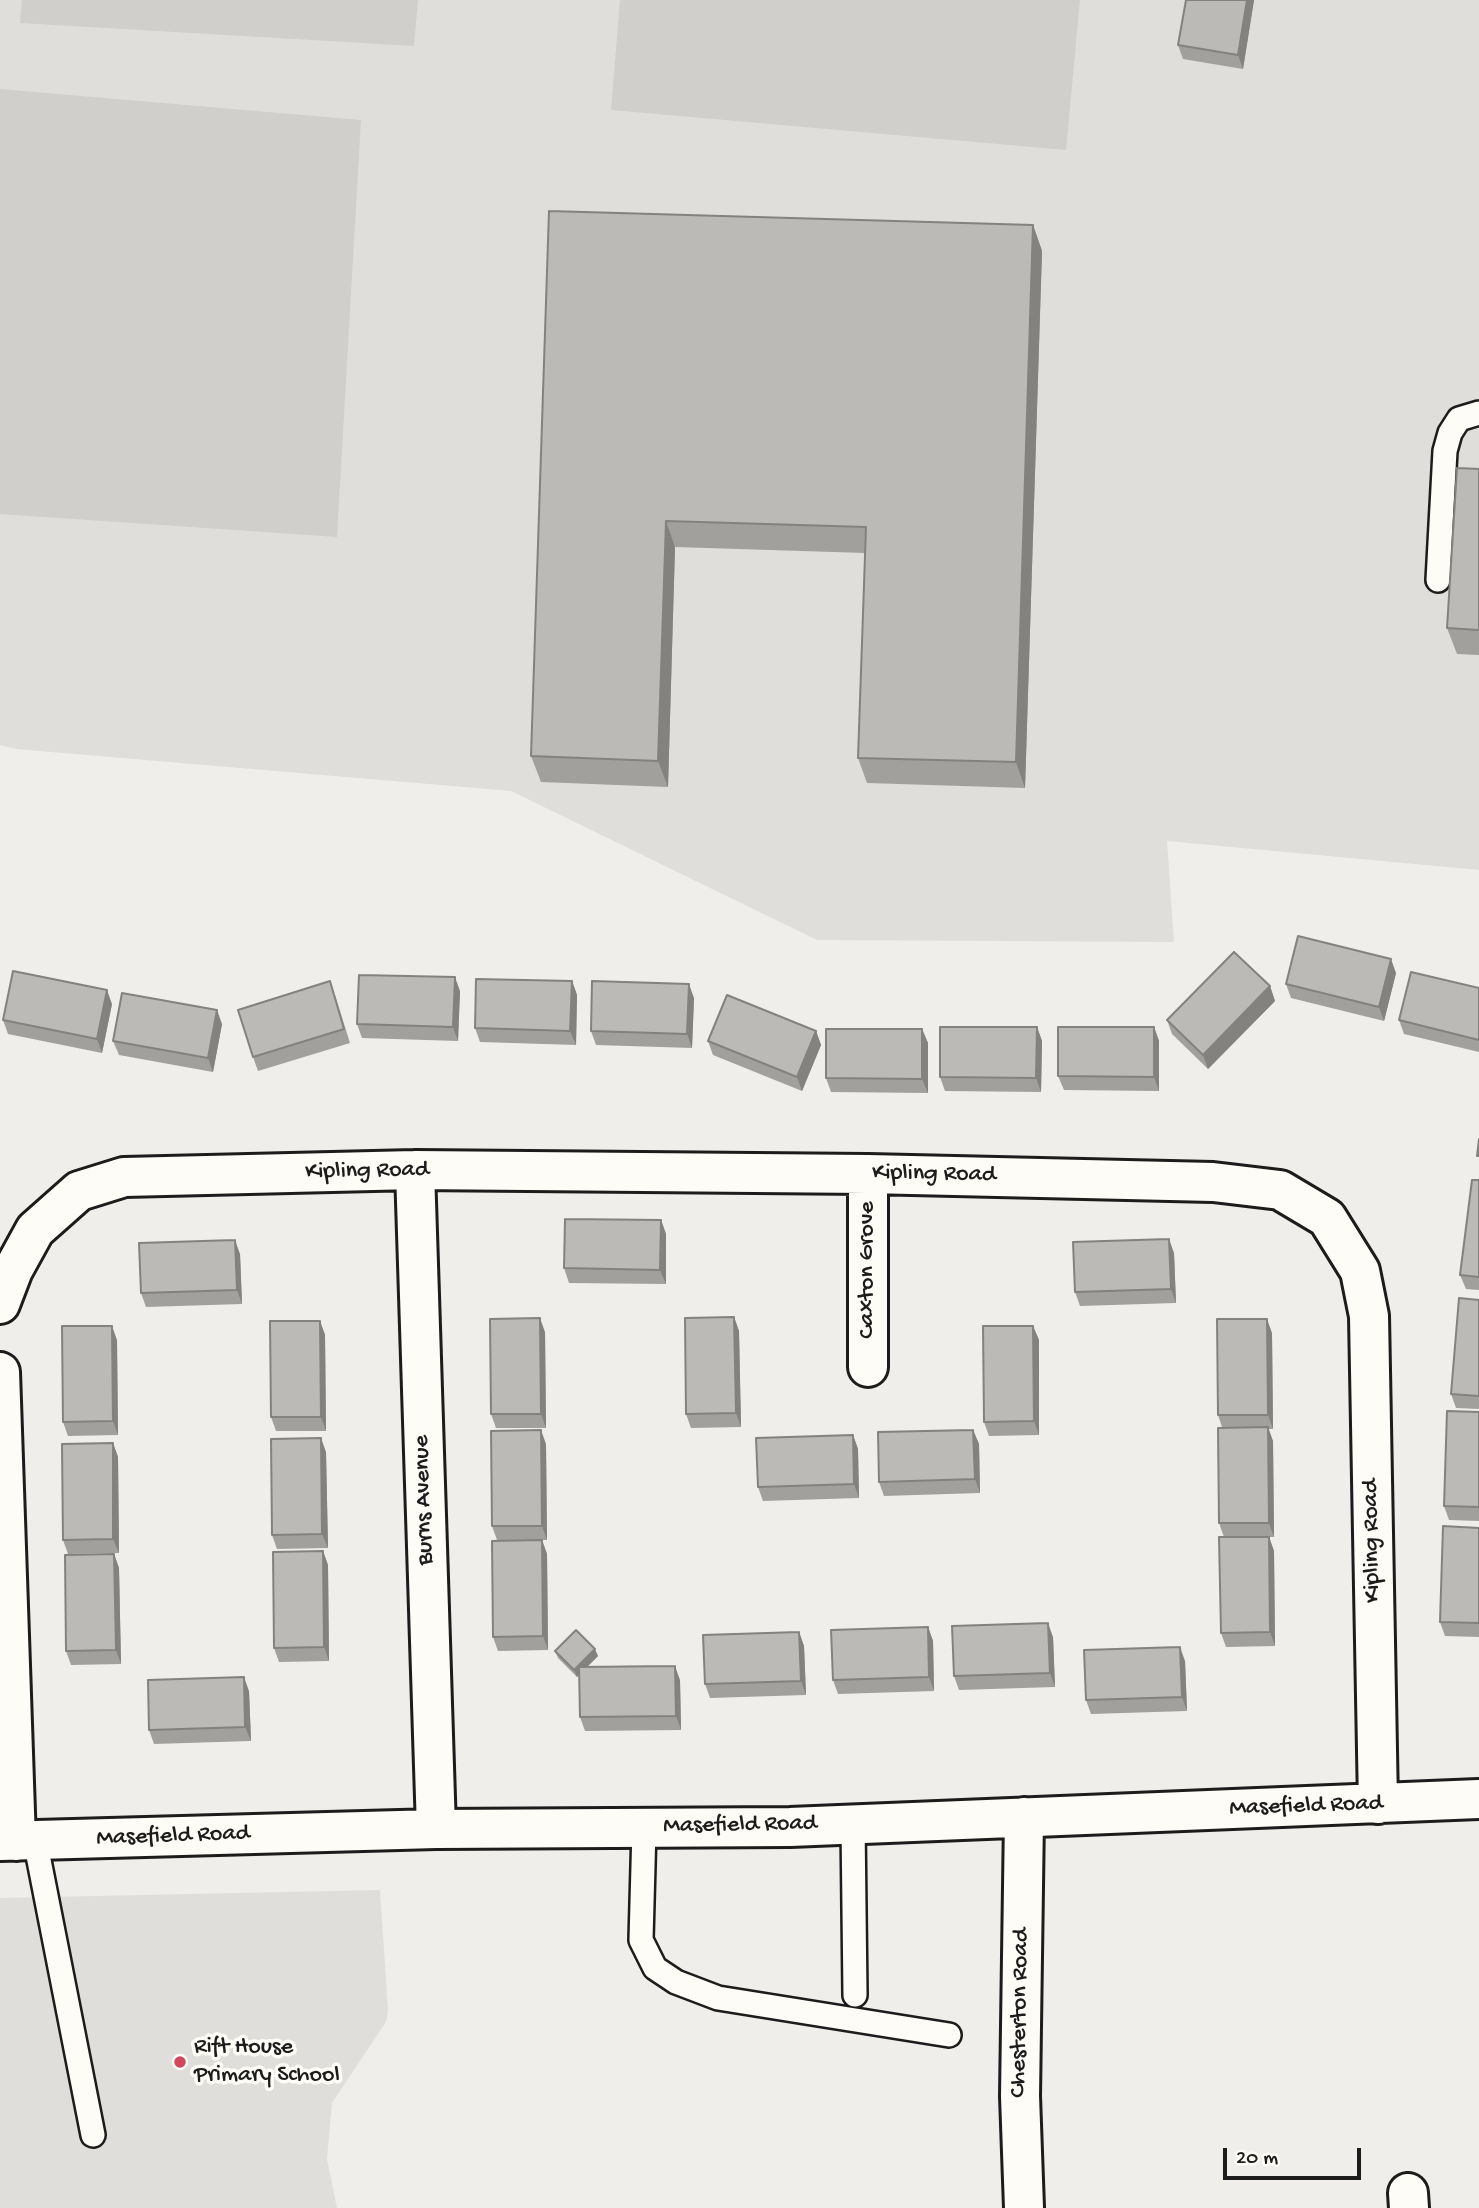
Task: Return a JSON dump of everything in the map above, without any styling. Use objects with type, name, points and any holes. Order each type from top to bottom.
[{"type":"street","name":"Kipling Road","points":[[3,1290],[35,1230],[79,1191],[124,1177],[415,1171],[867,1174],[1213,1182],[1280,1190],[1327,1218],[1360,1271],[1369,1317],[1378,1804]]},
{"type":"street","name":"Burns Avenue","points":[[415,1171],[436,1829]]},
{"type":"street","name":"Caxton Grove","points":[[867,1174],[867,1367]]},
{"type":"street","points":[[0,1372],[17,1841]]},
{"type":"street","name":"Masefield Road","points":[[17,1841],[436,1829],[790,1827],[1479,1800]]},
{"type":"street","name":"Chesterton Road","points":[[1024,1817],[1020,2096],[1024,2208]]},
{"type":"lane","points":[[1438,580],[1445,450],[1450,433],[1459,419],[1479,412]]},
{"type":"lane","points":[[853,1823],[855,1995]]},
{"type":"lane","points":[[644,1828],[641,1940],[655,1968],[676,1982],[718,1998],[948,2035]]},
{"type":"lane","points":[[17,1841],[93,2135]]},
{"type":"shaded area","points":[[0,0],[1479,0],[1479,870],[1167,841],[1174,942],[817,940],[511,791],[16,749],[0,745]]},
{"type":"shaded area","points":[[22,0],[418,0],[414,46],[20,23]]},
{"type":"shaded area","points":[[620,0],[1080,0],[1066,150],[611,110]]},
{"type":"shaded area","points":[[0,89],[361,120],[337,537],[0,514]]},
{"type":"shaded area","name":"Rift House Primary School","points":[[380,1890],[388,2010],[386,2022],[332,2103],[327,2159],[337,2208],[0,2208],[0,1898]]},
{"type":"building","points":[[1186,0],[1247,0],[1238,55],[1178,45]]},
{"type":"building","points":[[549,211],[1033,225],[1016,762],[858,758],[866,527],[666,521],[658,761],[531,756]]},
{"type":"building","points":[[1457,468],[1479,469],[1479,630],[1447,628]]},
{"type":"building","points":[[1298,936],[1391,959],[1379,1007],[1286,984]]},
{"type":"building","points":[[1234,952],[1270,986],[1203,1055],[1167,1020]]},
{"type":"building","points":[[13,971],[107,990],[97,1039],[3,1020]]},
{"type":"building","points":[[1411,972],[1479,988],[1479,1040],[1399,1020]]},
{"type":"building","points":[[359,975],[455,977],[453,1027],[357,1024]]},
{"type":"building","points":[[476,979],[572,981],[570,1031],[475,1028]]},
{"type":"building","points":[[330,981],[344,1029],[253,1057],[238,1010]]},
{"type":"building","points":[[592,981],[689,984],[687,1034],[591,1031]]},
{"type":"building","points":[[122,993],[217,1010],[208,1058],[113,1041]]},
{"type":"building","points":[[727,995],[816,1031],[797,1077],[708,1041]]},
{"type":"building","points":[[940,1027],[1037,1027],[1036,1078],[940,1077]]},
{"type":"building","points":[[1058,1027],[1154,1027],[1154,1077],[1058,1076]]},
{"type":"building","points":[[826,1029],[922,1029],[922,1079],[826,1078]]},
{"type":"building","points":[[1472,1180],[1479,1180],[1479,1277],[1460,1275]]},
{"type":"building","points":[[565,1219],[661,1220],[660,1270],[564,1268]]},
{"type":"building","points":[[1169,1239],[1171,1289],[1075,1292],[1073,1242]]},
{"type":"building","points":[[235,1240],[237,1290],[141,1293],[139,1243]]},
{"type":"building","points":[[1459,1298],[1479,1300],[1479,1396],[1451,1394]]},
{"type":"building","points":[[734,1317],[736,1413],[686,1414],[685,1318]]},
{"type":"building","points":[[540,1318],[541,1414],[491,1414],[490,1319]]},
{"type":"building","points":[[1217,1319],[1267,1319],[1268,1415],[1218,1415]]},
{"type":"building","points":[[270,1321],[320,1321],[321,1417],[271,1417]]},
{"type":"building","points":[[62,1326],[112,1326],[113,1421],[63,1422]]},
{"type":"building","points":[[983,1326],[1033,1326],[1034,1421],[984,1422]]},
{"type":"building","points":[[1447,1411],[1479,1412],[1479,1507],[1444,1506]]},
{"type":"building","points":[[1268,1427],[1269,1523],[1219,1523],[1218,1428]]},
{"type":"building","points":[[541,1430],[542,1526],[492,1526],[491,1431]]},
{"type":"building","points":[[973,1430],[975,1479],[879,1482],[878,1432]]},
{"type":"building","points":[[853,1435],[854,1484],[758,1487],[756,1438]]},
{"type":"building","points":[[321,1438],[322,1534],[272,1535],[271,1439]]},
{"type":"building","points":[[113,1443],[113,1539],[63,1540],[62,1444]]},
{"type":"building","points":[[1443,1526],[1479,1528],[1479,1623],[1440,1622]]},
{"type":"building","points":[[1219,1537],[1269,1537],[1270,1632],[1221,1633]]},
{"type":"building","points":[[542,1540],[543,1636],[493,1637],[492,1541]]},
{"type":"building","points":[[323,1551],[324,1647],[274,1648],[273,1552]]},
{"type":"building","points":[[114,1554],[116,1650],[66,1651],[65,1555]]},
{"type":"building","points":[[1048,1623],[1050,1673],[954,1676],[952,1626]]},
{"type":"building","points":[[928,1627],[929,1677],[833,1680],[831,1630]]},
{"type":"building","points":[[576,1630],[595,1649],[574,1670],[555,1651]]},
{"type":"building","points":[[799,1632],[801,1681],[705,1684],[703,1635]]},
{"type":"building","points":[[1180,1647],[1182,1697],[1086,1700],[1084,1650]]},
{"type":"building","points":[[675,1666],[676,1716],[580,1717],[579,1667]]},
{"type":"building","points":[[244,1677],[245,1727],[149,1730],[148,1680]]},
{"type":"place","name":"Rift House Primary School","points":[[180,2062]]}]
